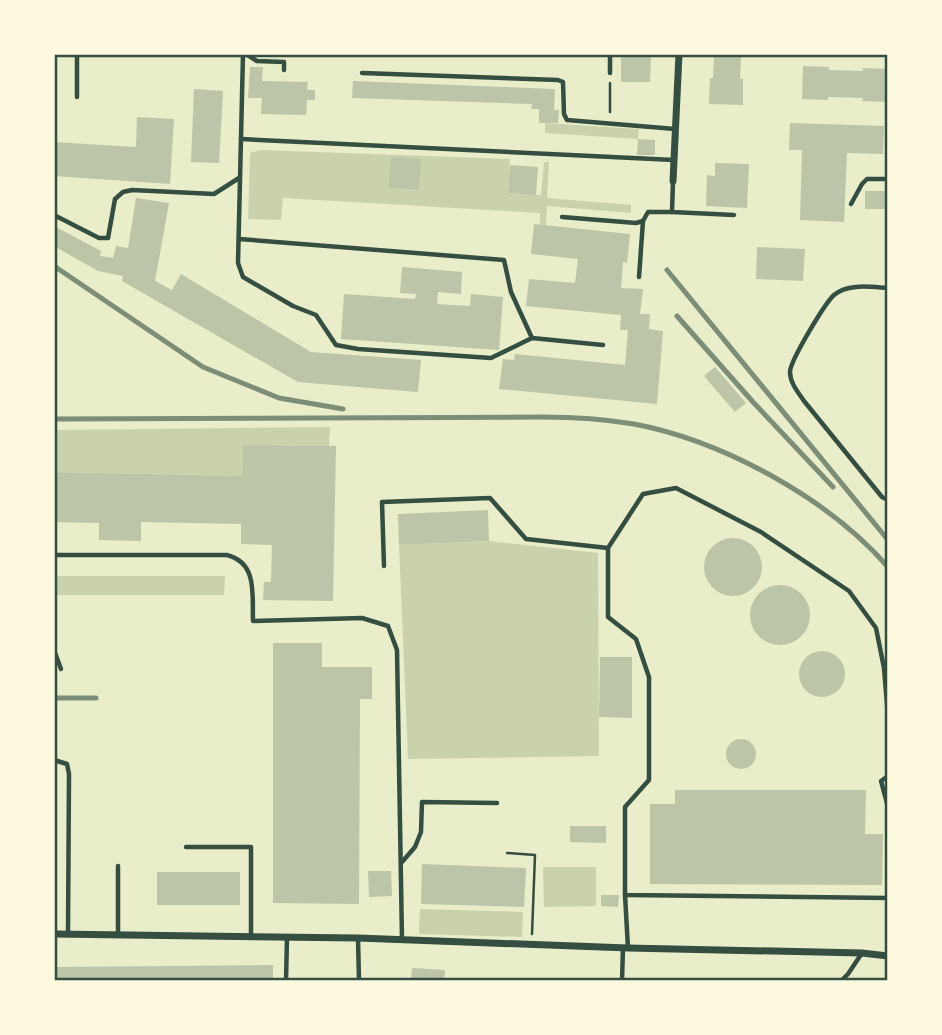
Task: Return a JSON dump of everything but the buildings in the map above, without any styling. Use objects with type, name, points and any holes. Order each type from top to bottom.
[{"type":"street","points":[[673,181],[679,54]]},
{"type":"street","points":[[54,934],[358,937],[888,956]]},
{"type":"lane","points":[[77,54],[77,97]]},
{"type":"lane","points":[[284,70],[284,62],[257,61],[244,54],[238,263],[243,277],[293,306],[316,315],[336,345],[358,349],[491,358],[532,338],[603,345]]},
{"type":"lane","points":[[610,54],[610,73]]},
{"type":"lane","points":[[362,73],[558,80],[563,82],[564,114],[567,120],[675,129]]},
{"type":"lane","points":[[241,139],[674,160]]},
{"type":"lane","points":[[54,215],[99,238],[108,238],[115,199],[123,192],[132,190],[214,194],[240,177]]},
{"type":"lane","points":[[852,204],[867,179],[888,179]]},
{"type":"lane","points":[[672,212],[673,181]]},
{"type":"lane","points":[[639,277],[643,221],[648,212],[734,215]]},
{"type":"lane","points":[[562,217],[636,223],[643,221]]},
{"type":"lane","points":[[239,239],[505,260],[512,292],[532,338]]},
{"type":"lane","points":[[888,288],[846,289],[834,295],[793,359],[790,372],[793,386],[804,401],[882,497],[888,500]]},
{"type":"lane","points":[[622,981],[625,948],[625,807],[649,780],[649,677],[636,639],[608,617],[608,548],[643,494],[676,488],[761,532],[849,591],[876,628],[884,668],[888,716]]},
{"type":"lane","points":[[384,566],[382,502],[490,498],[526,539],[608,548]]},
{"type":"lane","points":[[54,555],[227,555],[243,562],[249,571],[253,621],[362,618],[388,626],[397,650],[402,939]]},
{"type":"lane","points":[[54,650],[61,669]]},
{"type":"lane","points":[[54,760],[67,764],[69,774],[68,934]]},
{"type":"lane","points":[[888,776],[881,781],[888,807]]},
{"type":"lane","points":[[401,863],[415,847],[421,832],[422,802],[497,803]]},
{"type":"lane","points":[[186,847],[251,847],[251,936]]},
{"type":"lane","points":[[118,866],[118,935]]},
{"type":"lane","points":[[625,895],[888,898]]},
{"type":"lane","points":[[286,981],[287,937]]},
{"type":"lane","points":[[358,937],[359,981]]},
{"type":"lane","points":[[841,981],[862,953]]},
{"type":"path","points":[[610,73],[610,124]]},
{"type":"path","points":[[507,853],[535,855],[531,944]]},
{"type":"green space","points":[[545,123],[639,129],[638,139],[545,133]]},
{"type":"green space","points":[[261,150],[510,159],[508,193],[541,195],[544,162],[549,162],[547,198],[631,205],[631,213],[547,206],[546,226],[540,225],[540,213],[283,198],[281,220],[248,219],[250,153]]},
{"type":"green space","points":[[330,427],[329,446],[243,445],[242,476],[54,472],[54,430]]},
{"type":"green space","points":[[489,541],[598,553],[599,756],[408,759],[399,545]]},
{"type":"green space","points":[[57,576],[225,576],[224,595],[57,595]]},
{"type":"green space","points":[[543,867],[596,867],[596,906],[544,907]]},
{"type":"green space","points":[[420,909],[523,912],[522,937],[419,934]]},
{"type":"railway","points":[[54,266],[203,367],[279,398],[343,409]]},
{"type":"railway","points":[[667,270],[888,540]]},
{"type":"railway","points":[[677,316],[833,487]]},
{"type":"railway","points":[[54,419],[555,417],[634,424],[703,444],[772,476],[836,518],[888,567]]},
{"type":"railway","points":[[54,698],[96,698]]}]
